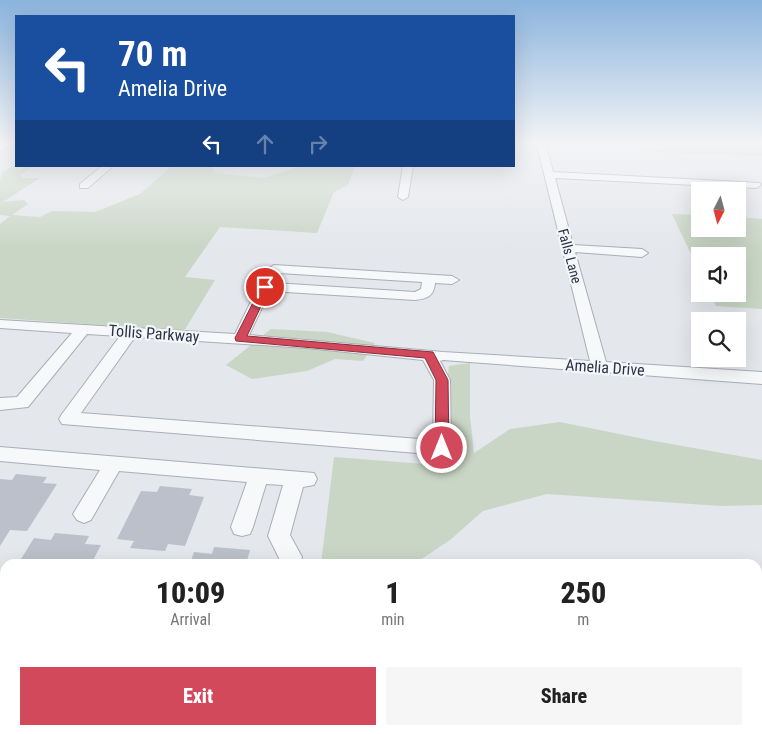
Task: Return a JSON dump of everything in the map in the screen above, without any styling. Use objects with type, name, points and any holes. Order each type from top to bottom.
[{"type":"street","points":[[84,186],[92,179]]},
{"type":"street","points":[[403,198],[406,179]]},
{"type":"street","name":"Falls Lane","points":[[549,179],[599,366]]},
{"type":"street","points":[[636,179],[756,185]]},
{"type":"street","points":[[568,248],[642,253]]},
{"type":"street","points":[[240,338],[265,287],[415,296],[423,295],[428,290],[429,279],[452,280]]},
{"type":"street","name":"Tollis Parkway","points":[[0,324],[307,343]]},
{"type":"street","points":[[0,404],[22,403],[83,329]]},
{"type":"street","points":[[131,332],[68,419],[442,448],[442,380],[438,356]]},
{"type":"street","name":"Amelia Drive","points":[[307,343],[438,356],[762,378]]},
{"type":"street","points":[[0,454],[301,478],[279,536],[290,559]]},
{"type":"street","points":[[84,514],[114,463]]},
{"type":"street","points":[[242,527],[258,475]]},
{"type":"green space","points":[[38,179],[3,202],[24,200],[28,204],[12,215],[40,217],[52,211],[95,212],[140,194],[157,179],[350,179],[348,185],[334,192],[317,233],[220,227],[185,277],[215,280],[184,331],[0,318],[0,224],[10,216],[0,215],[0,180]]},
{"type":"green space","points":[[672,214],[691,215],[691,238],[746,238],[746,218],[762,219],[762,309],[716,306],[714,302],[746,302],[746,247],[691,247],[691,254]]},
{"type":"green space","points":[[271,329],[327,332],[375,343],[363,361],[335,359],[307,371],[252,379],[226,365]]},
{"type":"green space","points":[[470,363],[470,417],[474,453],[510,429],[560,422],[762,460],[762,505],[721,506],[547,494],[483,511],[450,540],[422,559],[322,559],[334,457],[437,465],[449,366]]},
{"type":"building","points":[[16,474],[47,477],[43,483],[57,484],[27,531],[10,530],[0,546],[0,479],[12,480]]},
{"type":"building","points":[[160,486],[192,489],[189,495],[204,497],[185,546],[168,544],[165,551],[130,548],[134,541],[117,539],[141,491],[157,492]]},
{"type":"building","points":[[55,533],[89,536],[85,544],[101,545],[94,559],[21,559],[34,538],[51,540]]},
{"type":"building","points":[[214,547],[250,550],[247,559],[192,559],[194,552],[212,554]]},
{"type":"route","points":[[265,287],[240,338],[429,355],[442,380],[442,448]]}]
